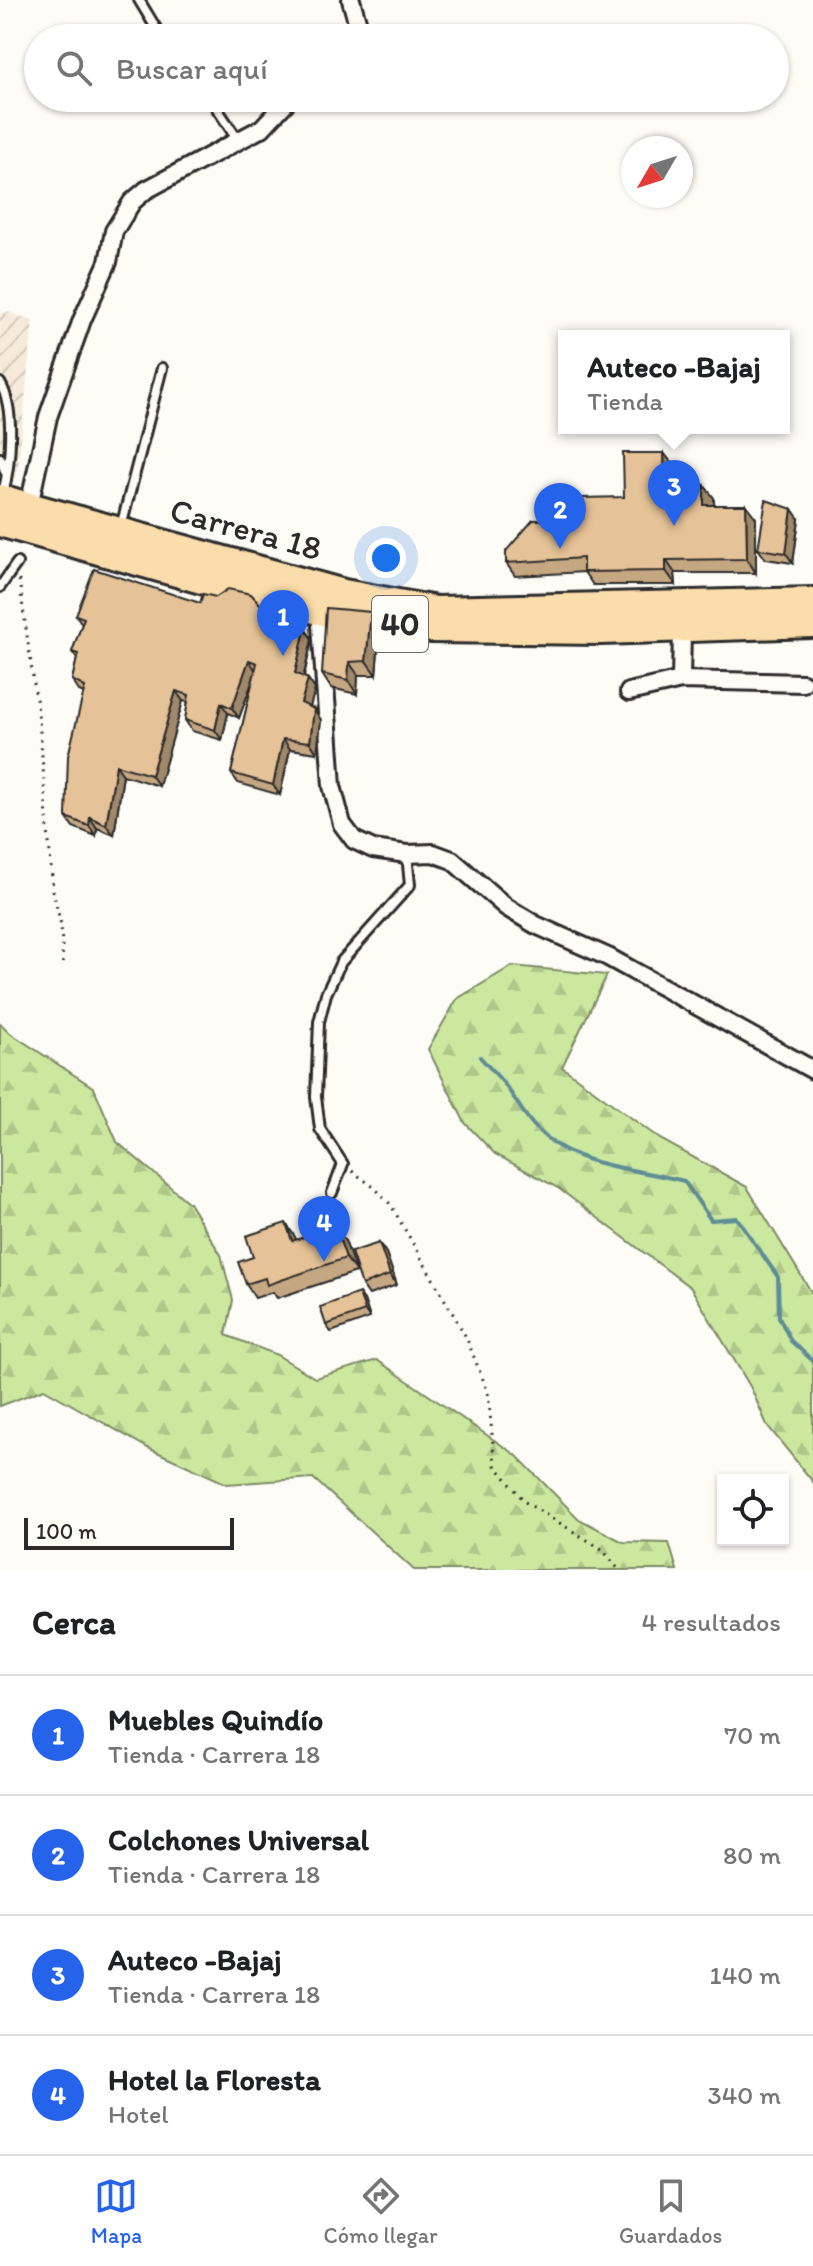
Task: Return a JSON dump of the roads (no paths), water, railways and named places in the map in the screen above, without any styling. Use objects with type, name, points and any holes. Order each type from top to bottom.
[{"type":"main road","name":"Carrera 18","points":[[2,498],[344,593],[436,610],[813,601]]},
{"type":"main road","name":"Carrera 18","points":[[2,498],[320,611],[431,629],[682,630],[813,624]]},
{"type":"street","points":[[351,0],[358,24]]},
{"type":"street","points":[[29,506],[48,417],[82,320],[108,262],[110,247],[132,202],[146,190],[262,128],[277,112]]},
{"type":"street","points":[[320,611],[332,786],[342,824],[354,840],[373,849],[407,854],[433,853],[452,860],[506,907],[536,925],[608,957],[813,1070]]},
{"type":"street","points":[[681,680],[682,630]]},
{"type":"street","points":[[629,692],[681,680],[803,683]]},
{"type":"lane","points":[[139,0],[154,24]]},
{"type":"lane","points":[[219,112],[238,140]]},
{"type":"lane","points":[[120,532],[162,368]]},
{"type":"lane","points":[[0,383],[9,422],[2,498]]},
{"type":"lane","points":[[0,458],[2,498]]},
{"type":"lane","points":[[0,587],[17,563]]},
{"type":"lane","points":[[332,1193],[343,1164],[320,1129],[316,1097],[319,1022],[326,994],[341,962],[410,885],[407,854]]},
{"type":"waterway","points":[[480,1057],[505,1085],[533,1125],[553,1143],[607,1165],[684,1181],[711,1220],[737,1218],[778,1277],[779,1317],[791,1341],[813,1361]]},
{"type":"place","name":"Auteco -Bajaj","points":[[674,526]]},
{"type":"place","name":"Colchones Universal","points":[[560,549]]},
{"type":"place","name":"Muebles Quindío","points":[[283,656]]},
{"type":"place","name":"Hotel la Floresta","points":[[324,1262]]}]
